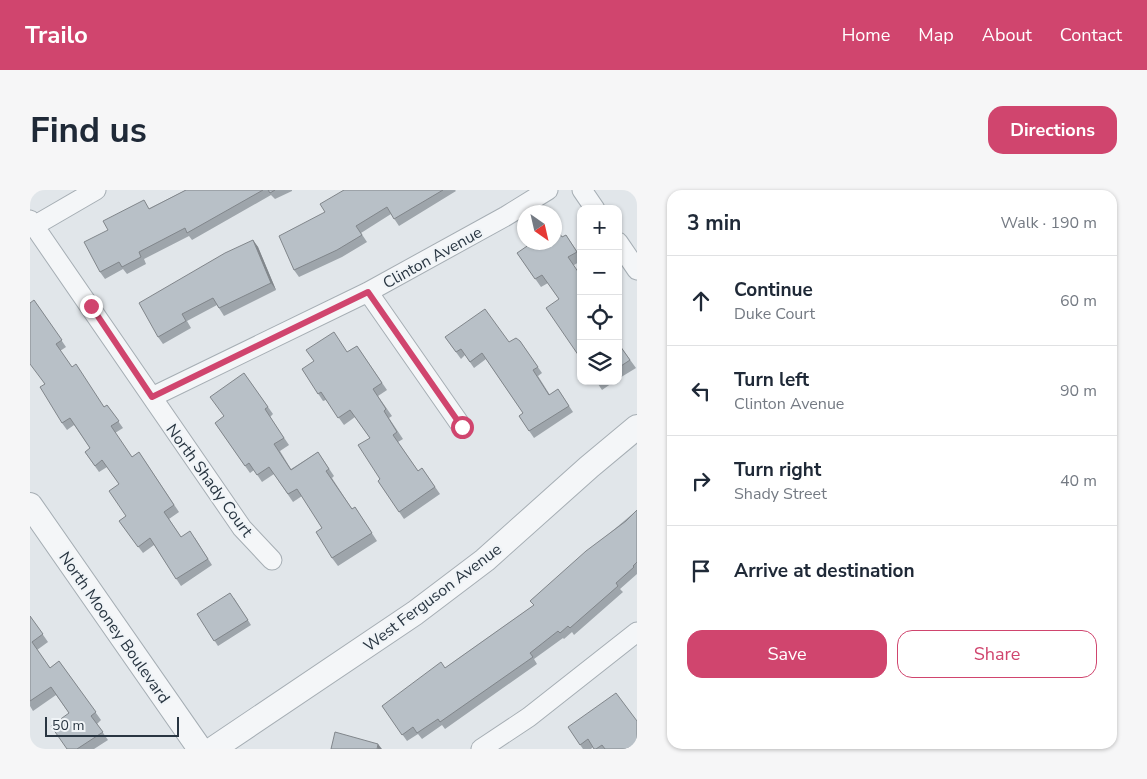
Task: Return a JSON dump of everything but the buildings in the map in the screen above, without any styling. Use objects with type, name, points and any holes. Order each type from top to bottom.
[{"type":"street","points":[[32,223],[96,190]]},
{"type":"street","name":"Clinton Avenue","points":[[152,397],[368,292],[506,216],[548,190]]},
{"type":"street","points":[[582,190],[592,205]]},
{"type":"street","name":"North Shady Court","points":[[32,223],[242,528],[272,560]]},
{"type":"street","points":[[622,248],[637,270]]},
{"type":"street","points":[[368,292],[462,427]]},
{"type":"street","name":"West Ferguson Avenue","points":[[213,749],[415,613],[485,560],[637,427]]},
{"type":"street","name":"North Mooney Boulevard","points":[[30,505],[200,749]]},
{"type":"street","points":[[481,749],[530,717],[634,641]]},
{"type":"route","points":[[91,306],[152,397],[368,292],[462,427]]}]
